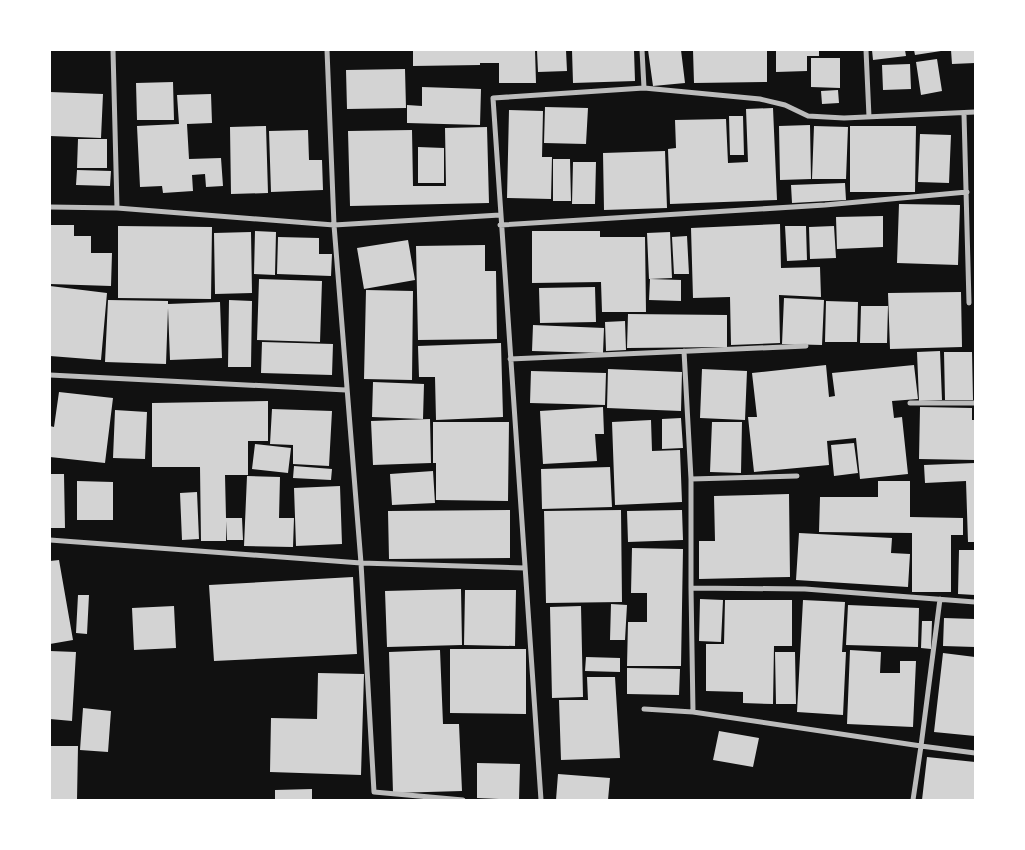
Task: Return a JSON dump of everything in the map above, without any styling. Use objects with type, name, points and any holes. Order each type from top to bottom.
[{"type":"street","points":[[113,50],[117,208]]},
{"type":"street","points":[[327,50],[334,225],[361,563],[374,792],[463,800]]},
{"type":"street","points":[[642,50],[644,88]]},
{"type":"street","points":[[866,50],[869,117]]},
{"type":"street","points":[[541,800],[500,225],[493,98],[644,88],[760,99],[785,105],[808,116],[869,117],[975,112]]},
{"type":"street","points":[[964,114],[970,304]]},
{"type":"street","points":[[500,225],[825,205],[967,192]]},
{"type":"street","points":[[50,207],[117,208],[334,225],[500,215]]},
{"type":"street","points":[[510,358],[806,346]]},
{"type":"street","points":[[684,351],[691,479],[693,712]]},
{"type":"street","points":[[50,375],[346,390]]},
{"type":"street","points":[[910,403],[975,403]]},
{"type":"street","points":[[691,479],[797,476]]},
{"type":"street","points":[[50,540],[361,563],[525,568]]},
{"type":"street","points":[[692,588],[805,590],[975,602]]},
{"type":"street","points":[[913,800],[940,599]]},
{"type":"street","points":[[644,709],[693,712],[975,753]]},
{"type":"building","points":[[413,50],[535,50],[536,83],[499,83],[499,63],[413,66]]},
{"type":"building","points":[[537,50],[566,50],[567,71],[538,72]]},
{"type":"building","points":[[572,50],[634,50],[635,81],[573,83]]},
{"type":"building","points":[[648,50],[681,50],[685,83],[653,86]]},
{"type":"building","points":[[693,50],[767,50],[767,82],[694,83]]},
{"type":"building","points":[[776,50],[819,50],[819,56],[807,56],[807,71],[776,72]]},
{"type":"building","points":[[872,50],[905,50],[906,56],[873,60]]},
{"type":"building","points":[[914,50],[940,50],[941,51],[915,55]]},
{"type":"building","points":[[951,50],[975,50],[975,63],[952,64]]},
{"type":"building","points":[[811,58],[840,58],[840,88],[811,87]]},
{"type":"building","points":[[937,59],[942,91],[921,95],[916,62]]},
{"type":"building","points":[[910,64],[911,89],[883,90],[882,65]]},
{"type":"building","points":[[405,69],[406,108],[347,109],[346,70]]},
{"type":"building","points":[[173,82],[174,120],[137,120],[136,83]]},
{"type":"building","points":[[422,87],[481,89],[480,125],[407,123],[407,105],[422,106]]},
{"type":"building","points":[[838,90],[839,103],[822,104],[821,91]]},
{"type":"building","points":[[50,92],[103,94],[101,138],[50,136]]},
{"type":"building","points":[[211,94],[212,123],[187,124],[189,159],[221,158],[223,186],[206,187],[205,174],[192,175],[193,191],[163,193],[162,186],[140,187],[137,126],[179,124],[177,95]]},
{"type":"building","points":[[545,107],[588,108],[586,144],[544,143]]},
{"type":"building","points":[[773,108],[777,200],[670,204],[668,149],[676,148],[675,120],[726,119],[728,163],[748,162],[746,109]]},
{"type":"building","points":[[509,110],[543,111],[542,157],[552,157],[551,199],[507,198]]},
{"type":"building","points":[[729,116],[743,116],[744,155],[730,155]]},
{"type":"building","points":[[810,125],[811,179],[780,180],[779,126]]},
{"type":"building","points":[[266,126],[268,193],[231,194],[230,127]]},
{"type":"building","points":[[814,126],[848,127],[846,179],[812,179]]},
{"type":"building","points":[[850,126],[916,126],[915,192],[850,192]]},
{"type":"building","points":[[487,127],[489,203],[350,206],[348,131],[412,130],[413,186],[446,186],[445,128]]},
{"type":"building","points":[[308,130],[309,160],[322,160],[323,190],[271,192],[269,131]]},
{"type":"building","points":[[920,134],[951,135],[949,183],[918,182]]},
{"type":"building","points":[[78,139],[107,139],[107,168],[77,168]]},
{"type":"building","points":[[418,147],[444,148],[444,183],[418,183]]},
{"type":"building","points":[[665,151],[667,208],[604,210],[603,153]]},
{"type":"building","points":[[553,159],[570,159],[571,201],[553,201]]},
{"type":"building","points":[[573,162],[596,162],[595,204],[572,204]]},
{"type":"building","points":[[77,170],[111,171],[110,186],[76,185]]},
{"type":"building","points":[[845,183],[846,200],[792,203],[791,185]]},
{"type":"building","points":[[899,204],[960,205],[958,265],[897,263]]},
{"type":"building","points":[[883,216],[883,247],[837,249],[836,217]]},
{"type":"building","points":[[780,224],[781,268],[820,267],[821,297],[779,295],[780,343],[731,345],[730,297],[693,298],[691,228]]},
{"type":"building","points":[[50,225],[74,225],[74,236],[91,236],[91,253],[112,253],[111,286],[50,284]]},
{"type":"building","points":[[118,226],[212,227],[211,299],[118,298]]},
{"type":"building","points":[[785,226],[806,226],[807,260],[787,261]]},
{"type":"building","points":[[834,226],[836,258],[810,259],[809,227]]},
{"type":"building","points":[[255,231],[276,232],[275,275],[254,274]]},
{"type":"building","points":[[532,231],[600,231],[600,237],[645,237],[646,312],[602,312],[601,282],[532,283]]},
{"type":"building","points":[[251,232],[252,293],[215,294],[214,233]]},
{"type":"building","points":[[670,232],[672,278],[649,279],[647,233]]},
{"type":"building","points":[[687,236],[689,274],[674,274],[672,237]]},
{"type":"building","points":[[278,237],[319,238],[319,254],[332,254],[331,276],[277,274]]},
{"type":"building","points":[[408,240],[415,280],[364,289],[357,248]]},
{"type":"building","points":[[485,245],[485,271],[496,271],[497,339],[418,340],[416,246]]},
{"type":"building","points":[[259,279],[322,281],[320,342],[257,340]]},
{"type":"building","points":[[650,279],[681,280],[681,301],[649,300]]},
{"type":"building","points":[[50,286],[107,293],[101,360],[50,356]]},
{"type":"building","points":[[595,287],[596,322],[540,323],[539,288]]},
{"type":"building","points":[[366,290],[413,291],[412,380],[364,379]]},
{"type":"building","points":[[961,292],[962,347],[890,349],[888,293]]},
{"type":"building","points":[[784,298],[824,300],[822,345],[782,344]]},
{"type":"building","points":[[108,300],[168,301],[168,304],[220,302],[222,358],[170,360],[168,308],[166,364],[105,362]]},
{"type":"building","points":[[229,300],[252,301],[251,367],[228,367]]},
{"type":"building","points":[[826,301],[858,302],[857,342],[825,342]]},
{"type":"building","points":[[861,306],[888,306],[887,343],[860,343]]},
{"type":"building","points":[[628,314],[727,315],[727,347],[627,348]]},
{"type":"building","points":[[625,321],[626,350],[606,351],[605,322]]},
{"type":"building","points":[[533,325],[604,328],[603,353],[532,351]]},
{"type":"building","points":[[262,342],[333,344],[332,375],[261,373]]},
{"type":"building","points":[[501,343],[503,417],[436,420],[435,377],[419,377],[418,346]]},
{"type":"building","points":[[940,351],[942,400],[919,401],[917,352]]},
{"type":"building","points":[[944,352],[972,352],[973,400],[945,400]]},
{"type":"building","points":[[826,365],[829,397],[835,396],[832,373],[914,365],[918,399],[892,401],[894,418],[902,417],[908,474],[860,479],[856,438],[827,441],[829,465],[754,472],[748,417],[757,417],[752,373]]},
{"type":"building","points":[[608,369],[682,372],[681,411],[607,408]]},
{"type":"building","points":[[702,369],[747,371],[745,420],[700,418]]},
{"type":"building","points":[[531,371],[606,373],[605,405],[530,403]]},
{"type":"building","points":[[373,382],[424,384],[423,419],[372,417]]},
{"type":"building","points":[[59,392],[113,398],[105,463],[50,457],[50,426],[54,427]]},
{"type":"building","points":[[268,401],[268,441],[248,441],[248,475],[225,475],[226,518],[242,518],[243,540],[227,540],[226,521],[226,541],[201,541],[200,467],[152,467],[152,403]]},
{"type":"building","points":[[603,407],[604,434],[595,434],[597,461],[543,464],[540,411]]},
{"type":"building","points":[[920,407],[972,408],[972,420],[975,420],[975,460],[919,459]]},
{"type":"building","points":[[272,409],[332,411],[329,466],[293,464],[293,445],[270,444]]},
{"type":"building","points":[[115,410],[147,412],[145,459],[113,458]]},
{"type":"building","points":[[681,418],[683,448],[662,449],[662,419]]},
{"type":"building","points":[[430,419],[431,463],[373,465],[371,421]]},
{"type":"building","points":[[651,420],[652,451],[680,450],[682,502],[615,505],[612,422]]},
{"type":"building","points":[[433,422],[509,422],[508,501],[436,500],[436,463],[433,463]]},
{"type":"building","points":[[712,422],[742,422],[741,473],[710,472]]},
{"type":"building","points":[[854,443],[858,473],[834,476],[831,445]]},
{"type":"building","points":[[255,444],[291,448],[288,473],[252,469]]},
{"type":"building","points":[[975,463],[975,542],[968,542],[966,481],[925,483],[924,465]]},
{"type":"building","points":[[294,466],[332,469],[331,480],[293,478]]},
{"type":"building","points":[[610,467],[612,507],[542,509],[541,469]]},
{"type":"building","points":[[433,471],[435,503],[392,505],[390,474]]},
{"type":"building","points":[[50,474],[64,474],[65,528],[50,528]]},
{"type":"building","points":[[247,476],[280,477],[279,518],[294,518],[293,547],[244,546]]},
{"type":"building","points":[[77,481],[113,482],[113,520],[77,520]]},
{"type":"building","points":[[878,481],[910,481],[910,517],[963,518],[963,535],[951,535],[951,592],[912,592],[912,533],[819,532],[820,497],[878,497]]},
{"type":"building","points":[[340,486],[342,544],[296,546],[294,488]]},
{"type":"building","points":[[197,492],[199,539],[182,540],[180,493]]},
{"type":"building","points":[[789,494],[790,577],[699,579],[699,541],[715,541],[714,496]]},
{"type":"building","points":[[510,510],[510,558],[389,559],[388,511]]},
{"type":"building","points":[[621,510],[622,602],[546,603],[544,511]]},
{"type":"building","points":[[682,510],[683,540],[628,542],[627,511]]},
{"type":"building","points":[[799,533],[892,538],[891,553],[910,554],[908,587],[796,580]]},
{"type":"building","points":[[632,548],[683,549],[681,666],[627,666],[628,622],[647,622],[647,593],[631,593]]},
{"type":"building","points":[[959,550],[975,550],[975,595],[958,594]]},
{"type":"building","points":[[59,560],[73,640],[50,644],[50,561]]},
{"type":"building","points":[[353,577],[357,654],[214,661],[209,585]]},
{"type":"building","points":[[461,589],[462,645],[387,647],[385,591]]},
{"type":"building","points":[[465,590],[516,590],[515,646],[464,645]]},
{"type":"building","points":[[78,595],[89,595],[87,634],[76,633]]},
{"type":"building","points":[[700,599],[723,600],[721,642],[699,641]]},
{"type":"building","points":[[725,600],[792,600],[792,646],[774,646],[773,704],[743,703],[743,692],[706,691],[706,644],[724,644]]},
{"type":"building","points":[[803,600],[845,602],[842,652],[846,652],[843,715],[797,712]]},
{"type":"building","points":[[611,604],[627,605],[625,640],[610,640]]},
{"type":"building","points":[[848,605],[919,608],[918,647],[846,645]]},
{"type":"building","points":[[174,606],[176,648],[134,650],[132,608]]},
{"type":"building","points":[[581,606],[583,697],[552,698],[550,607]]},
{"type":"building","points":[[944,618],[975,619],[975,647],[943,646]]},
{"type":"building","points":[[922,621],[932,621],[931,649],[921,648]]},
{"type":"building","points":[[450,649],[526,649],[526,714],[450,713]]},
{"type":"building","points":[[440,650],[443,724],[459,724],[462,791],[393,793],[389,652]]},
{"type":"building","points":[[850,650],[881,652],[880,673],[900,673],[900,661],[916,661],[913,727],[847,724]]},
{"type":"building","points":[[50,651],[76,652],[72,721],[50,719]]},
{"type":"building","points":[[775,652],[795,652],[796,704],[776,704]]},
{"type":"building","points":[[943,653],[975,657],[975,736],[934,732]]},
{"type":"building","points":[[586,657],[620,658],[620,672],[585,671]]},
{"type":"building","points":[[627,668],[680,669],[679,695],[627,694]]},
{"type":"building","points":[[318,673],[364,674],[361,775],[270,772],[271,718],[317,719]]},
{"type":"building","points":[[587,677],[615,677],[620,758],[561,760],[559,700],[588,700]]},
{"type":"building","points":[[83,708],[111,711],[108,752],[80,750]]},
{"type":"building","points":[[719,731],[759,738],[753,767],[713,760]]},
{"type":"building","points":[[51,746],[78,746],[77,800],[50,800]]},
{"type":"building","points":[[927,757],[975,762],[975,800],[922,800]]},
{"type":"building","points":[[477,763],[520,764],[519,800],[477,798]]},
{"type":"building","points":[[558,774],[610,778],[608,800],[556,800]]},
{"type":"building","points":[[312,789],[312,800],[275,800],[275,790]]}]
